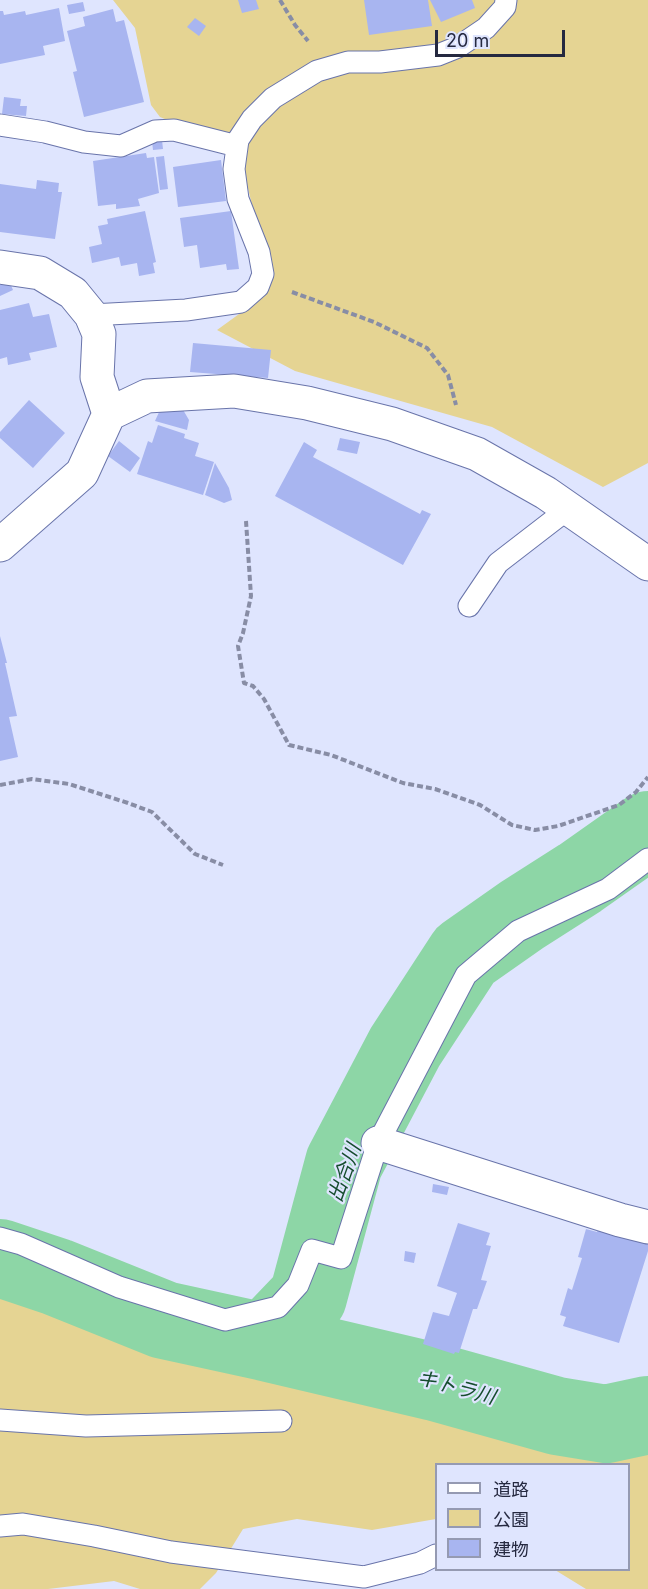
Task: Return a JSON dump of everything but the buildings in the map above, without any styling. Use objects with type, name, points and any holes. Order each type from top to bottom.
[{"type":"street","points":[[0,267],[40,273],[73,293],[91,315],[99,334],[97,377],[108,414],[82,473],[0,545]]},
{"type":"street","points":[[108,414],[147,396],[234,391],[307,403],[381,421],[477,454],[546,493],[648,564]]},
{"type":"street","points":[[378,1143],[609,1217],[648,1227]]},
{"type":"lane","points":[[91,315],[186,310],[241,302],[258,287],[263,274],[259,252],[238,199],[234,169],[237,140],[252,119],[273,98],[317,71],[348,62],[380,62],[438,55],[458,47],[486,28],[505,7],[506,0]]},
{"type":"lane","points":[[0,126],[45,132],[84,142],[120,146],[155,130],[174,130],[237,146]]},
{"type":"lane","points":[[469,606],[498,563],[568,509]]},
{"type":"lane","points":[[0,1238],[21,1244],[119,1287],[225,1320],[278,1307],[298,1285],[312,1250],[341,1258],[378,1143],[466,975],[518,931],[608,889],[648,859]]},
{"type":"lane","points":[[0,1420],[86,1426],[280,1421]]},
{"type":"lane","points":[[0,1526],[23,1524],[171,1552],[364,1577],[420,1563],[435,1556]]},
{"type":"path","points":[[261,280],[374,322],[428,348],[448,375],[465,449]]},
{"type":"path","points":[[246,521],[251,596],[243,633],[237,646],[244,683],[253,686],[264,699],[289,744],[332,755],[403,783],[435,789],[480,806],[512,825],[535,830],[558,826],[619,805],[636,792],[648,777]]},
{"type":"path","points":[[0,785],[32,780],[69,784],[128,803],[152,812],[195,854],[223,865]]},
{"type":"green space","points":[[113,0],[648,0],[648,463],[603,487],[492,427],[295,371],[217,330],[246,309],[270,278],[242,164],[194,131],[160,117],[151,105],[135,28]]},
{"type":"green space","points":[[0,1284],[199,1345],[596,1442],[648,1434],[648,1589],[586,1589],[557,1571],[630,1571],[630,1463],[435,1463],[435,1519],[372,1530],[297,1519],[243,1529],[216,1573],[200,1589],[140,1589],[114,1581],[48,1589],[0,1589]]},
{"type":"waterway","name":"出合川","points":[[0,1258],[57,1277],[164,1320],[265,1342],[308,1297],[344,1163],[405,1047],[465,955],[648,830]]},
{"type":"waterway","name":"キトラ川","points":[[265,1342],[435,1382],[557,1416],[606,1424],[648,1415]]}]
